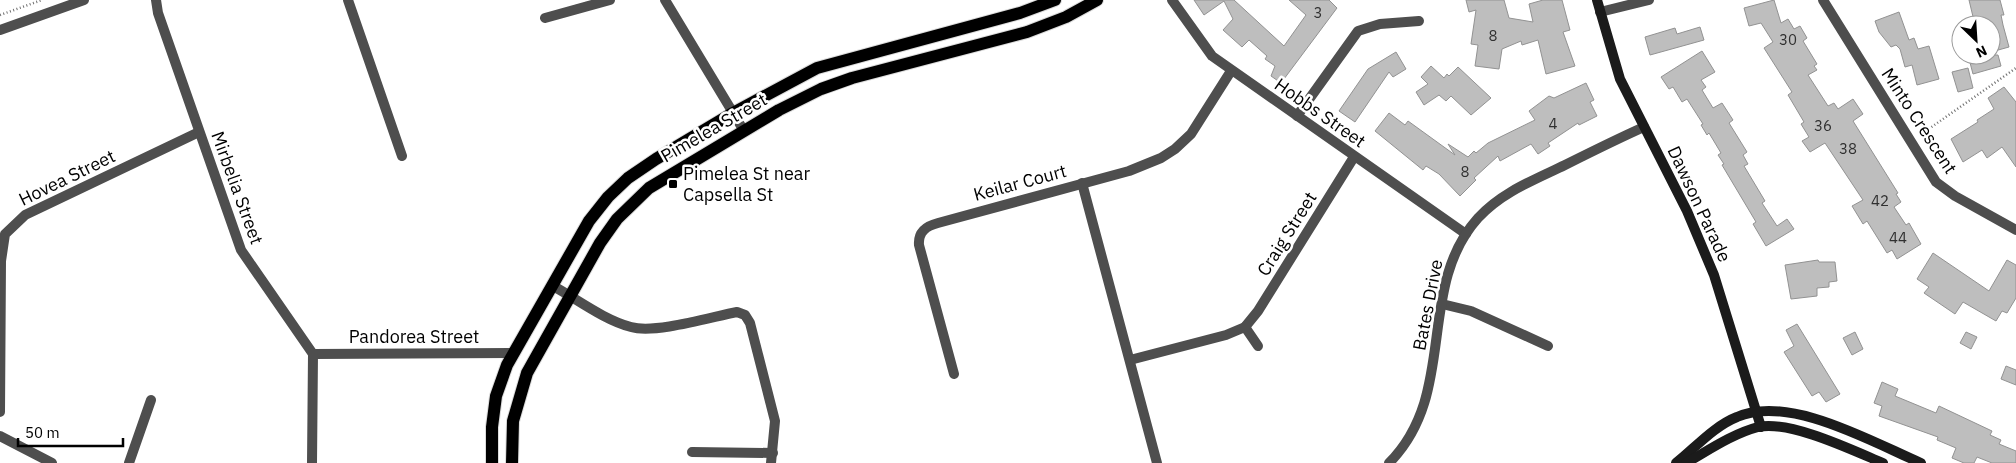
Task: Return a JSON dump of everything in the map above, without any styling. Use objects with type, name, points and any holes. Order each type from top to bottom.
[{"type":"main road","name":"Pimelea Street","points":[[492,463],[492,427],[496,396],[514,353],[589,221],[608,197],[641,168],[733,113],[800,76],[827,65],[1011,15],[1055,0]]},
{"type":"main road","name":"Pimelea Street","points":[[512,463],[513,421],[522,385],[570,295],[609,230],[638,197],[668,175],[744,130],[798,100],[832,85],[1027,32],[1066,17],[1096,0]]},
{"type":"street","points":[[0,30],[84,0]]},
{"type":"street","name":"Mirbelia Street","points":[[156,0],[158,13],[241,250],[313,354]]},
{"type":"street","points":[[348,0],[402,156]]},
{"type":"street","points":[[545,18],[610,0]]},
{"type":"street","points":[[665,0],[744,130]]},
{"type":"street","name":"Hobbs Street","points":[[1172,0],[1204,48],[1231,71],[1466,234]]},
{"type":"street","name":"Dawson Parade","points":[[1597,0],[1618,72],[1687,211],[1714,275],[1761,427]]},
{"type":"street","points":[[1600,12],[1649,0]]},
{"type":"street","name":"Minto Crescent","points":[[1823,0],[1930,172],[1946,190],[2016,230]]},
{"type":"street","points":[[1297,116],[1358,31],[1380,24],[1419,21]]},
{"type":"street","name":"Keilar Court","points":[[954,374],[919,245],[921,233],[938,223],[1138,168],[1175,149],[1196,127],[1231,71]]},
{"type":"street","name":"Bates Drive","points":[[1389,463],[1410,437],[1425,408],[1442,304],[1452,263],[1466,234],[1479,218],[1504,196],[1644,127]]},
{"type":"street","name":"Hovea Street","points":[[0,412],[2,261],[5,234],[25,215],[199,132]]},
{"type":"street","name":"Craig Street","points":[[1130,360],[1226,336],[1245,327],[1258,311],[1354,157]]},
{"type":"street","points":[[1082,183],[1156,463]]},
{"type":"street","points":[[553,286],[623,325],[641,329],[737,312],[745,315],[750,323],[775,421],[772,458],[692,452]]},
{"type":"street","points":[[1442,304],[1471,311],[1548,346]]},
{"type":"street","points":[[1245,327],[1258,346]]},
{"type":"street","name":"Pandorea Street","points":[[313,354],[514,353]]},
{"type":"street","points":[[312,463],[313,354]]},
{"type":"street","points":[[129,463],[151,400]]},
{"type":"street","points":[[1676,463],[1725,423],[1756,411],[1786,411],[1812,418],[1921,463]]},
{"type":"street","points":[[1686,463],[1732,436],[1761,427],[1792,430],[1817,437],[1883,463]]},
{"type":"street","points":[[0,436],[52,463]]},
{"type":"path","points":[[0,14],[42,0]]},
{"type":"path","points":[[1910,141],[2016,68]]},
{"type":"building","points":[[1194,0],[1234,0],[1284,46],[1306,15],[1289,0],[1329,0],[1337,8],[1281,83],[1271,76],[1275,66],[1265,59],[1267,56],[1249,40],[1242,47],[1223,30],[1233,19],[1224,1],[1204,15]]},
{"type":"building","points":[[1466,0],[1504,0],[1509,18],[1533,22],[1529,4],[1543,0],[1562,0],[1570,30],[1563,32],[1575,66],[1546,74],[1538,40],[1522,45],[1521,41],[1502,49],[1499,69],[1475,66],[1478,45],[1471,44],[1476,10],[1469,12]]},
{"type":"building","points":[[1774,0],[1781,23],[1788,19],[1794,29],[1800,26],[1807,38],[1803,41],[1817,64],[1814,66],[1817,70],[1808,75],[1828,106],[1834,103],[1838,109],[1853,99],[1863,114],[1853,121],[1898,193],[1896,194],[1901,202],[1894,207],[1906,225],[1909,223],[1921,244],[1897,259],[1892,250],[1887,253],[1867,221],[1863,224],[1852,206],[1863,200],[1825,143],[1810,152],[1802,141],[1809,137],[1801,124],[1804,122],[1788,95],[1792,92],[1764,48],[1773,42],[1761,23],[1749,26],[1744,8]]},
{"type":"building","points":[[1969,0],[2000,0],[2004,15],[2001,15],[1973,15]]},
{"type":"building","points":[[1899,12],[1909,40],[1914,38],[1918,49],[1929,46],[1939,79],[1917,85],[1912,65],[1905,67],[1900,49],[1896,45],[1891,47],[1879,32],[1875,21]]},
{"type":"building","points":[[2001,15],[2003,25],[2009,47],[2001,49]]},
{"type":"building","points":[[1700,27],[1704,40],[1650,55],[1645,37],[1675,28],[1677,34]]},
{"type":"building","points":[[1702,51],[1715,72],[1701,80],[1706,87],[1702,90],[1713,108],[1722,103],[1733,120],[1729,123],[1747,152],[1743,155],[1748,164],[1744,166],[1765,201],[1762,203],[1777,226],[1787,219],[1794,229],[1766,246],[1753,224],[1756,222],[1722,165],[1724,164],[1718,155],[1721,153],[1709,133],[1707,135],[1701,125],[1703,124],[1687,99],[1682,102],[1673,87],[1669,89],[1661,77]]},
{"type":"building","points":[[1396,52],[1406,69],[1393,77],[1389,72],[1355,122],[1339,111],[1368,69]]},
{"type":"building","points":[[1971,65],[2001,65],[2001,66],[1973,74]]},
{"type":"building","points":[[1431,66],[1444,78],[1447,74],[1449,76],[1458,67],[1491,98],[1471,115],[1451,96],[1446,101],[1439,95],[1424,105],[1416,92],[1428,84],[1421,77]]},
{"type":"building","points":[[1968,68],[1973,88],[1958,92],[1952,72]]},
{"type":"building","points":[[1586,83],[1594,100],[1590,102],[1597,116],[1579,125],[1578,123],[1548,143],[1550,146],[1538,154],[1531,144],[1500,161],[1498,156],[1474,178],[1476,180],[1460,196],[1439,174],[1426,166],[1423,170],[1375,131],[1389,113],[1405,125],[1408,121],[1455,155],[1448,144],[1468,157],[1488,143],[1535,120],[1529,111],[1549,96],[1554,98]]},
{"type":"building","points":[[2004,87],[2016,102],[2016,167],[2002,147],[1987,158],[1982,150],[1963,162],[1951,139],[1978,122],[1977,120],[1994,109],[1988,98]]},
{"type":"building","points":[[1933,253],[1989,291],[2007,260],[2016,265],[2016,298],[2007,313],[2002,311],[1996,321],[1963,302],[1955,314],[1924,293],[1929,287],[1917,279]]},
{"type":"building","points":[[1818,260],[1819,262],[1835,262],[1837,281],[1829,282],[1829,287],[1817,288],[1817,296],[1791,299],[1785,265]]},
{"type":"building","points":[[1797,324],[1840,394],[1826,402],[1819,392],[1812,396],[1784,352],[1794,346],[1786,330]]},
{"type":"building","points":[[1855,332],[1863,349],[1852,355],[1843,338]]},
{"type":"building","points":[[1966,332],[1977,337],[1971,349],[1960,343]]},
{"type":"building","points":[[2006,366],[2016,370],[2016,385],[2001,379]]},
{"type":"building","points":[[1882,382],[1898,389],[1895,396],[1936,413],[1939,406],[1992,431],[1990,435],[2001,440],[1999,444],[2016,451],[2016,463],[1992,463],[1977,457],[1974,463],[1964,463],[1952,458],[1956,448],[1937,440],[1938,437],[1879,416],[1882,406],[1874,403]]},
{"type":"place","name":"Pimelea St near Capsella St","points":[[673,184]]}]
